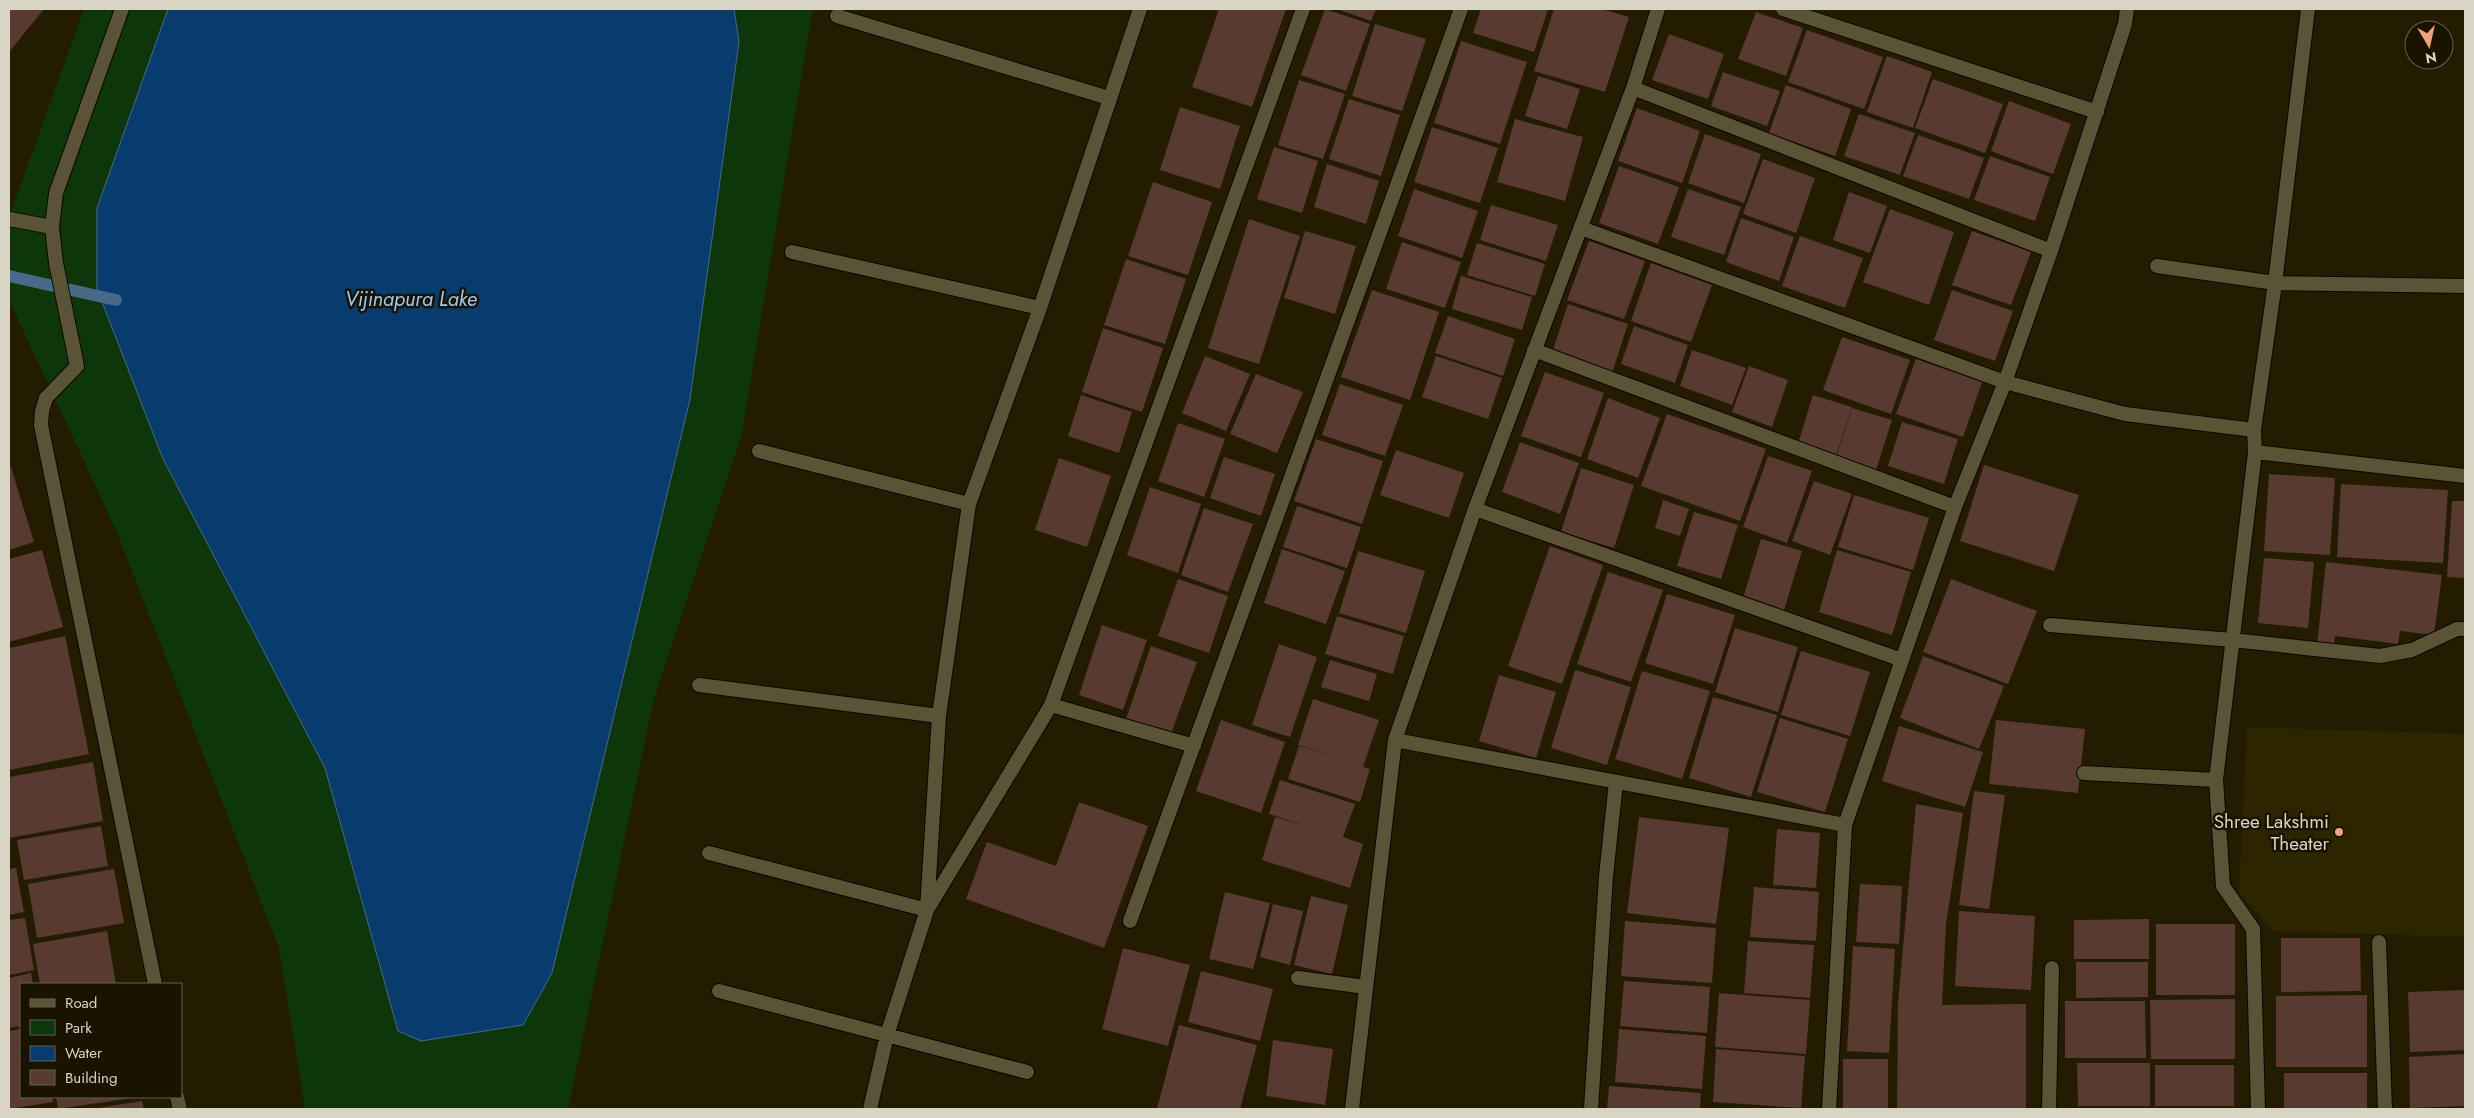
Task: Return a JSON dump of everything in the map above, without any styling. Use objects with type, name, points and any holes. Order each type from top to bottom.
[{"type":"street","points":[[122,9],[56,194],[52,227],[56,263],[77,366],[46,398],[42,411],[41,425],[155,983]]},
{"type":"street","points":[[927,910],[939,716],[969,504],[1040,308],[1140,9]]},
{"type":"street","points":[[870,1109],[887,1035],[927,910],[1051,704],[1303,9]]},
{"type":"street","points":[[1130,921],[1461,9]]},
{"type":"street","points":[[1352,1109],[1395,740],[1475,509],[1633,88],[1658,9]]},
{"type":"street","points":[[1783,9],[2097,112]]},
{"type":"street","points":[[1829,1109],[1845,825],[1955,507],[2005,382],[2051,251],[2125,24],[2127,9]]},
{"type":"street","points":[[2258,1109],[2253,929],[2223,886],[2216,780],[2255,452],[2254,430],[2275,283],[2308,9]]},
{"type":"street","points":[[837,16],[1110,98]]},
{"type":"street","points":[[1633,88],[2051,251]]},
{"type":"street","points":[[9,219],[52,227]]},
{"type":"street","points":[[1581,228],[2005,382],[2125,414],[2254,430]]},
{"type":"street","points":[[792,252],[1040,308]]},
{"type":"street","points":[[2158,266],[2275,283],[2465,286]]},
{"type":"street","points":[[1534,350],[1955,507]]},
{"type":"street","points":[[759,451],[969,504]]},
{"type":"street","points":[[2255,452],[2465,476]]},
{"type":"street","points":[[1475,509],[1902,660]]},
{"type":"street","points":[[2050,625],[2232,640],[2380,656],[2412,650],[2457,629],[2465,629]]},
{"type":"street","points":[[699,685],[939,716]]},
{"type":"street","points":[[1051,704],[1194,746]]},
{"type":"street","points":[[1395,740],[1845,825]]},
{"type":"street","points":[[2084,773],[2216,780]]},
{"type":"street","points":[[1591,1109],[1606,876],[1616,782]]},
{"type":"street","points":[[709,853],[927,910]]},
{"type":"street","points":[[2378,942],[2385,1109]]},
{"type":"street","points":[[2048,1109],[2052,968]]},
{"type":"street","points":[[1298,978],[1366,987]]},
{"type":"street","points":[[719,992],[1026,1072]]},
{"type":"shaded area","points":[[2247,727],[2465,734],[2465,937],[2273,931],[2239,892]]},
{"type":"green space","points":[[84,9],[168,9],[97,208],[97,290],[163,459],[325,768],[398,1031],[523,1025],[552,973],[690,399],[739,42],[734,9],[813,9],[741,438],[653,703],[568,1109],[305,1109],[279,948],[116,530],[9,300],[9,217]]},
{"type":"water","name":"Vijinapura Lake","points":[[168,9],[734,9],[739,42],[690,399],[552,973],[523,1025],[421,1041],[398,1031],[325,768],[163,459],[97,289],[97,208]]},
{"type":"building","points":[[9,9],[44,9],[9,52]]},
{"type":"building","points":[[1219,9],[1286,9],[1252,107],[1192,87]]},
{"type":"building","points":[[1325,9],[1370,24],[1346,91],[1301,75]]},
{"type":"building","points":[[1337,9],[1376,9],[1371,21]]},
{"type":"building","points":[[1481,9],[1548,9],[1534,52],[1473,33]]},
{"type":"building","points":[[1554,9],[1601,9],[1629,17],[1605,92],[1534,71]]},
{"type":"building","points":[[1756,12],[1803,28],[1786,76],[1738,59]]},
{"type":"building","points":[[1375,24],[1426,39],[1402,111],[1352,96]]},
{"type":"building","points":[[1807,30],[1883,57],[1864,109],[1788,82]]},
{"type":"building","points":[[1669,34],[1724,54],[1708,99],[1652,80]]},
{"type":"building","points":[[1461,41],[1527,62],[1500,144],[1434,123]]},
{"type":"building","points":[[1887,56],[1932,72],[1913,128],[1867,112]]},
{"type":"building","points":[[1723,72],[1780,91],[1767,126],[1711,106]]},
{"type":"building","points":[[1538,76],[1580,89],[1567,129],[1525,116]]},
{"type":"building","points":[[1933,79],[2003,104],[1985,153],[1915,128]]},
{"type":"building","points":[[1299,80],[1345,94],[1323,159],[1278,145]]},
{"type":"building","points":[[1786,85],[1851,109],[1835,156],[1769,133]]},
{"type":"building","points":[[1349,99],[1400,115],[1381,176],[1329,159]]},
{"type":"building","points":[[2009,101],[2071,124],[2053,174],[1991,151]]},
{"type":"building","points":[[1180,107],[1240,126],[1220,189],[1160,170]]},
{"type":"building","points":[[1637,108],[1700,131],[1682,183],[1618,161]]},
{"type":"building","points":[[1859,114],[1915,133],[1900,175],[1844,156]]},
{"type":"building","points":[[1515,119],[1583,137],[1565,201],[1497,182]]},
{"type":"building","points":[[1432,127],[1498,148],[1480,203],[1414,182]]},
{"type":"building","points":[[1705,134],[1761,154],[1744,203],[1688,183]]},
{"type":"building","points":[[1918,135],[1984,158],[1969,199],[1903,176]]},
{"type":"building","points":[[1274,147],[1318,161],[1302,213],[1257,199]]},
{"type":"building","points":[[1990,156],[2050,177],[2035,221],[1974,200]]},
{"type":"building","points":[[1763,159],[1815,178],[1796,233],[1743,214]]},
{"type":"building","points":[[1327,164],[1379,181],[1366,224],[1314,207]]},
{"type":"building","points":[[1619,166],[1679,187],[1658,244],[1599,223]]},
{"type":"building","points":[[1153,182],[1212,202],[1188,275],[1128,256]]},
{"type":"building","points":[[1414,189],[1478,211],[1462,258],[1398,236]]},
{"type":"building","points":[[1688,189],[1741,207],[1724,255],[1671,237]]},
{"type":"building","points":[[1849,192],[1887,206],[1870,253],[1833,240]]},
{"type":"building","points":[[1491,205],[1558,225],[1546,261],[1480,240]]},
{"type":"building","points":[[1890,209],[1954,232],[1929,305],[1863,282]]},
{"type":"building","points":[[1741,218],[1794,237],[1779,281],[1726,262]]},
{"type":"building","points":[[1249,219],[1300,236],[1259,364],[1208,348]]},
{"type":"building","points":[[1305,231],[1356,246],[1335,314],[1284,298]]},
{"type":"building","points":[[1972,231],[2031,252],[2011,305],[1952,285]]},
{"type":"building","points":[[1800,236],[1863,258],[1845,308],[1782,286]]},
{"type":"building","points":[[1589,241],[1645,261],[1624,319],[1567,300]]},
{"type":"building","points":[[1402,242],[1461,262],[1445,308],[1386,289]]},
{"type":"building","points":[[1477,243],[1545,264],[1535,296],[1467,275]]},
{"type":"building","points":[[1126,259],[1186,279],[1165,344],[1104,325]]},
{"type":"building","points":[[1651,263],[1712,285],[1691,342],[1631,321]]},
{"type":"building","points":[[1461,276],[1532,297],[1522,330],[1452,309]]},
{"type":"building","points":[[1372,290],[1439,312],[1410,400],[1341,377]]},
{"type":"building","points":[[1952,290],[2013,311],[1995,361],[1934,340]]},
{"type":"building","points":[[1568,304],[1628,324],[1612,373],[1552,353]]},
{"type":"building","points":[[1448,316],[1515,339],[1503,376],[1435,353]]},
{"type":"building","points":[[1634,326],[1688,345],[1675,383],[1621,364]]},
{"type":"building","points":[[1103,328],[1163,348],[1142,412],[1082,392]]},
{"type":"building","points":[[1842,337],[1910,360],[1891,414],[1823,390]]},
{"type":"building","points":[[1692,350],[1746,368],[1732,405],[1680,386]]},
{"type":"building","points":[[1205,356],[1250,374],[1226,431],[1182,413]]},
{"type":"building","points":[[1436,356],[1502,378],[1488,419],[1422,397]]},
{"type":"building","points":[[1916,359],[1982,382],[1963,437],[1896,414]]},
{"type":"building","points":[[1749,366],[1788,380],[1772,427],[1732,412]]},
{"type":"building","points":[[1545,372],[1604,393],[1581,457],[1521,436]]},
{"type":"building","points":[[1256,374],[1303,392],[1277,453],[1230,434]]},
{"type":"building","points":[[1340,384],[1403,405],[1385,456],[1322,435]]},
{"type":"building","points":[[1081,395],[1132,412],[1119,453],[1068,436]]},
{"type":"building","points":[[1813,395],[1852,407],[1836,456],[1798,444]]},
{"type":"building","points":[[1608,398],[1660,418],[1638,478],[1587,459]]},
{"type":"building","points":[[1852,408],[1892,420],[1876,470],[1836,458]]},
{"type":"building","points":[[1667,414],[1766,449],[1740,521],[1641,486]]},
{"type":"building","points":[[1902,422],[1958,439],[1944,484],[1888,466]]},
{"type":"building","points":[[1178,423],[1225,439],[1204,497],[1158,481]]},
{"type":"building","points":[[1316,439],[1383,461],[1362,524],[1294,501]]},
{"type":"building","points":[[1520,442],[1579,463],[1560,514],[1502,492]]},
{"type":"building","points":[[1396,450],[1464,473],[1449,518],[1380,495]]},
{"type":"building","points":[[1768,456],[1812,471],[1787,543],[1743,527]]},
{"type":"building","points":[[1224,457],[1275,474],[1261,516],[1210,498]]},
{"type":"building","points":[[1059,458],[1111,476],[1087,547],[1035,530]]},
{"type":"building","points":[[9,461],[34,542],[9,550]]},
{"type":"building","points":[[1984,465],[2079,495],[2054,571],[1960,541]]},
{"type":"building","points":[[1581,468],[1634,485],[1614,548],[1561,532]]},
{"type":"building","points":[[2269,474],[2335,478],[2330,555],[2264,551]]},
{"type":"building","points":[[1814,481],[1852,494],[1830,555],[1792,541]]},
{"type":"building","points":[[2341,484],[2448,490],[2443,563],[2337,557]]},
{"type":"building","points":[[1150,487],[1201,504],[1178,573],[1127,555]]},
{"type":"building","points":[[1854,495],[1929,518],[1913,570],[1838,547]]},
{"type":"building","points":[[1663,500],[1689,509],[1680,536],[1655,528]]},
{"type":"building","points":[[2452,501],[2465,501],[2465,578],[2447,577]]},
{"type":"building","points":[[1297,506],[1361,527],[1347,568],[1283,547]]},
{"type":"building","points":[[1204,508],[1253,524],[1228,592],[1181,575]]},
{"type":"building","points":[[1694,512],[1738,525],[1721,579],[1677,566]]},
{"type":"building","points":[[1761,539],[1802,551],[1784,610],[1743,598]]},
{"type":"building","points":[[1550,546],[1603,565],[1562,684],[1508,666]]},
{"type":"building","points":[[1282,549],[1345,571],[1326,624],[1264,603]]},
{"type":"building","points":[[42,550],[63,627],[9,642],[9,559]]},
{"type":"building","points":[[1837,550],[1911,572],[1892,635],[1819,612]]},
{"type":"building","points":[[1358,551],[1425,571],[1406,633],[1339,613]]},
{"type":"building","points":[[2264,558],[2314,562],[2308,628],[2258,623]]},
{"type":"building","points":[[2326,562],[2442,575],[2434,635],[2400,631],[2398,644],[2335,636],[2334,647],[2317,645]]},
{"type":"building","points":[[1608,572],[1663,590],[1631,682],[1577,664]]},
{"type":"building","points":[[1178,579],[1228,596],[1209,653],[1158,636]]},
{"type":"building","points":[[1951,579],[2037,611],[2008,684],[1923,652]]},
{"type":"building","points":[[1667,594],[1735,615],[1713,684],[1645,663]]},
{"type":"building","points":[[1337,616],[1404,636],[1393,674],[1325,654]]},
{"type":"building","points":[[1102,625],[1147,640],[1123,710],[1079,695]]},
{"type":"building","points":[[1735,628],[1798,647],[1778,712],[1715,692]]},
{"type":"building","points":[[65,636],[89,754],[9,770],[9,648]]},
{"type":"building","points":[[1279,644],[1317,657],[1290,737],[1252,725]]},
{"type":"building","points":[[1151,646],[1197,662],[1171,734],[1126,719]]},
{"type":"building","points":[[1801,651],[1870,672],[1850,736],[1781,715]]},
{"type":"building","points":[[1923,656],[2004,686],[1979,749],[1900,718]]},
{"type":"building","points":[[1330,660],[1377,674],[1369,701],[1321,687]]},
{"type":"building","points":[[1575,670],[1631,687],[1607,765],[1551,748]]},
{"type":"building","points":[[1642,671],[1710,691],[1682,779],[1615,759]]},
{"type":"building","points":[[1499,675],[1556,692],[1536,758],[1479,741]]},
{"type":"building","points":[[1713,697],[1777,715],[1751,797],[1689,778]]},
{"type":"building","points":[[1313,699],[1379,720],[1363,767],[1370,769],[1360,802],[1288,779],[1299,746],[1333,756],[1298,745]]},
{"type":"building","points":[[1780,718],[1848,739],[1825,812],[1757,792]]},
{"type":"building","points":[[1221,720],[1285,742],[1261,813],[1196,791]]},
{"type":"building","points":[[1996,720],[2085,729],[2078,793],[1989,784]]},
{"type":"building","points":[[1899,726],[1983,752],[1965,807],[1882,781]]},
{"type":"building","points":[[93,762],[103,821],[9,838],[9,777]]},
{"type":"building","points":[[1280,780],[1355,804],[1343,837],[1363,844],[1350,888],[1262,860],[1275,817],[1309,827],[1269,814]]},
{"type":"building","points":[[1974,791],[2005,795],[1989,909],[1959,905]]},
{"type":"building","points":[[1079,802],[1148,826],[1104,948],[966,899],[987,842],[1056,866]]},
{"type":"building","points":[[1916,804],[1963,813],[1946,924],[1942,1005],[2026,1004],[2026,1109],[1897,1109],[1898,1003]]},
{"type":"building","points":[[1639,817],[1729,828],[1716,924],[1627,913]]},
{"type":"building","points":[[101,826],[108,866],[24,880],[17,840]]},
{"type":"building","points":[[1777,829],[1820,833],[1816,888],[1773,885]]},
{"type":"building","points":[[16,868],[24,912],[9,915],[9,869]]},
{"type":"building","points":[[114,869],[124,923],[37,938],[28,884]]},
{"type":"building","points":[[1860,884],[1902,886],[1899,944],[1856,942]]},
{"type":"building","points":[[1754,887],[1819,892],[1816,941],[1750,937]]},
{"type":"building","points":[[1225,892],[1270,903],[1253,969],[1209,959]]},
{"type":"building","points":[[1311,896],[1348,905],[1332,974],[1294,965]]},
{"type":"building","points":[[1273,904],[1303,911],[1290,965],[1260,957]]},
{"type":"building","points":[[1959,911],[2035,916],[2031,990],[1955,986]]},
{"type":"building","points":[[25,918],[34,970],[9,975],[9,920]]},
{"type":"building","points":[[2149,919],[2149,959],[2074,959],[2074,920]]},
{"type":"building","points":[[1625,921],[1716,928],[1712,983],[1621,976]]},
{"type":"building","points":[[2156,924],[2235,924],[2235,995],[2156,995]]},
{"type":"building","points":[[107,931],[116,983],[40,983],[33,944]]},
{"type":"building","points":[[2281,938],[2360,938],[2361,991],[2281,992]]},
{"type":"building","points":[[1748,941],[1814,945],[1810,998],[1744,993]]},
{"type":"building","points":[[1853,946],[1895,949],[1889,1053],[1847,1051]]},
{"type":"building","points":[[1123,948],[1190,965],[1168,1046],[1102,1029]]},
{"type":"building","points":[[2076,962],[2148,962],[2148,997],[2076,998]]},
{"type":"building","points":[[1201,971],[1273,989],[1260,1041],[1188,1022]]},
{"type":"building","points":[[31,973],[33,983],[20,983],[20,1026],[9,1028],[9,978]]},
{"type":"building","points":[[1624,981],[1710,987],[1707,1033],[1620,1026]]},
{"type":"building","points":[[2465,990],[2465,1050],[2410,1052],[2408,992]]},
{"type":"building","points":[[1719,993],[1810,1000],[1806,1054],[1715,1047]]},
{"type":"building","points":[[2367,995],[2367,1067],[2276,1067],[2276,996]]},
{"type":"building","points":[[2235,999],[2235,1059],[2151,1059],[2150,1000]]},
{"type":"building","points":[[2065,1001],[2145,1001],[2146,1058],[2065,1058]]},
{"type":"building","points":[[1179,1025],[1257,1045],[1240,1109],[1157,1109]]},
{"type":"building","points":[[20,1029],[20,1098],[52,1098],[53,1102],[9,1109],[9,1031]]},
{"type":"building","points":[[1619,1029],[1706,1036],[1702,1089],[1615,1082]]},
{"type":"building","points":[[1273,1040],[1333,1049],[1325,1105],[1266,1096]]},
{"type":"building","points":[[1716,1049],[1805,1056],[1801,1108],[1713,1102]]},
{"type":"building","points":[[2465,1054],[2465,1106],[2410,1108],[2409,1057]]},
{"type":"building","points":[[1843,1059],[1888,1059],[1888,1109],[1843,1109]]},
{"type":"building","points":[[2077,1063],[2150,1063],[2150,1106],[2078,1106]]},
{"type":"building","points":[[2155,1065],[2234,1065],[2234,1106],[2155,1106]]},
{"type":"building","points":[[2284,1073],[2367,1073],[2367,1109],[2284,1109]]},
{"type":"building","points":[[1609,1086],[1701,1093],[1700,1109],[1607,1109]]},
{"type":"building","points":[[56,1098],[132,1098],[58,1109]]},
{"type":"building","points":[[142,1101],[144,1109],[98,1109],[98,1108]]},
{"type":"waterway","points":[[9,276],[116,300]]},
{"type":"place","name":"Shree Lakshmi Theater","points":[[2339,832]]}]
